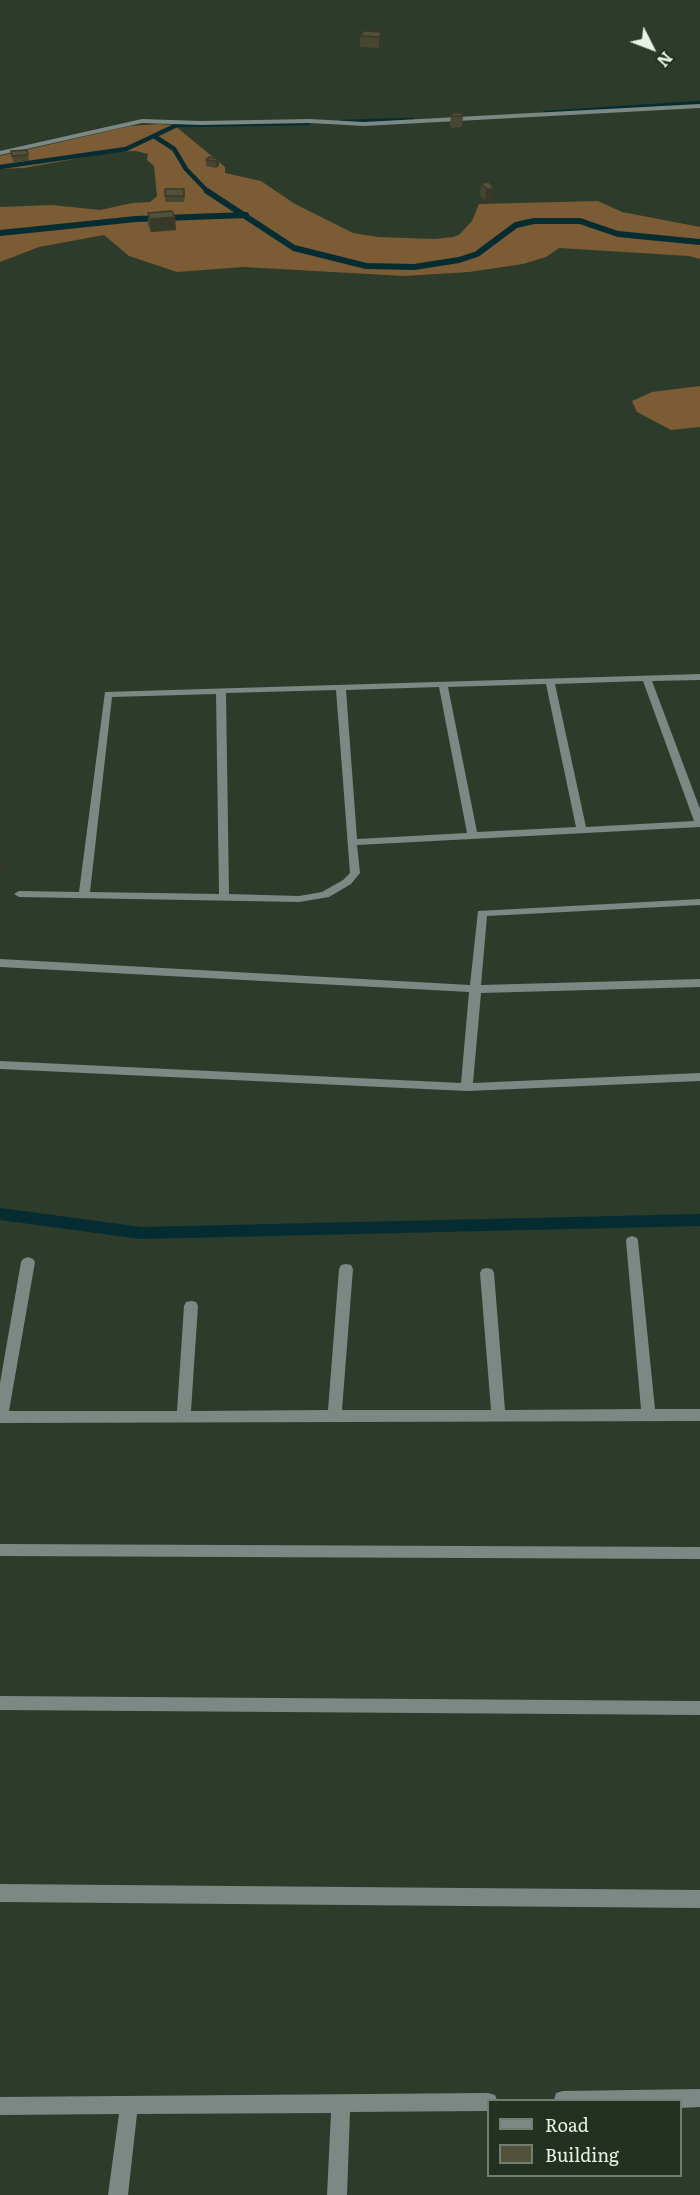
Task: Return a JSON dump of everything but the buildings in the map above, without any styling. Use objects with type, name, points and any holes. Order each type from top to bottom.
[{"type":"street","points":[[0,153],[142,121],[201,123],[310,121],[364,124],[700,106]]},
{"type":"street","points":[[84,895],[108,694],[700,677]]},
{"type":"street","points":[[352,842],[700,824],[647,679]]},
{"type":"street","points":[[550,682],[582,830]]},
{"type":"street","points":[[443,685],[473,836]]},
{"type":"street","points":[[19,894],[299,898],[325,895],[347,882],[355,873],[341,687]]},
{"type":"street","points":[[221,691],[224,897]]},
{"type":"street","points":[[467,1087],[483,913],[700,902]]},
{"type":"street","points":[[0,963],[475,989],[700,983]]},
{"type":"street","points":[[0,1065],[467,1087],[700,1077]]},
{"type":"street","points":[[632,1241],[649,1415]]},
{"type":"street","points":[[28,1262],[1,1417],[700,1415]]},
{"type":"street","points":[[334,1416],[346,1269]]},
{"type":"street","points":[[487,1273],[498,1416]]},
{"type":"street","points":[[184,1416],[191,1306]]},
{"type":"street","points":[[0,1550],[700,1552]]},
{"type":"street","points":[[0,1703],[700,1708]]},
{"type":"street","points":[[0,1893],[700,1899]]},
{"type":"street","points":[[632,2099],[700,2098]]},
{"type":"street","points":[[0,2106],[487,2102]]},
{"type":"street","points":[[337,2195],[341,2105]]},
{"type":"street","points":[[118,2195],[129,2106]]},
{"type":"shaded area","points":[[174,125],[225,167],[225,173],[261,181],[295,204],[353,233],[378,237],[434,239],[453,237],[459,235],[472,221],[479,204],[598,201],[622,212],[700,227],[700,259],[689,256],[559,248],[546,257],[523,264],[469,272],[404,276],[243,267],[177,272],[129,256],[104,235],[39,247],[0,262],[0,207],[52,205],[100,210],[132,203],[150,202],[157,196],[154,166],[147,160],[148,154],[136,151],[113,152],[24,168],[0,169],[0,156],[130,126]]},
{"type":"shaded area","points":[[700,386],[700,427],[671,430],[637,412],[632,401],[652,392]]},
{"type":"waterway","points":[[545,113],[700,103]]},
{"type":"waterway","points":[[341,122],[412,120]]},
{"type":"waterway","points":[[0,167],[126,149],[177,125],[308,123]]},
{"type":"waterway","points":[[154,136],[174,149],[186,169],[207,191]]},
{"type":"waterway","points":[[207,191],[244,215]]},
{"type":"waterway","points":[[0,233],[136,219],[244,215]]},
{"type":"waterway","points":[[244,215],[294,248],[366,266],[414,267],[459,260],[477,254],[516,225],[534,221],[580,221],[618,234],[700,242]]},
{"type":"waterway","points":[[0,1214],[141,1233],[700,1220]]}]
